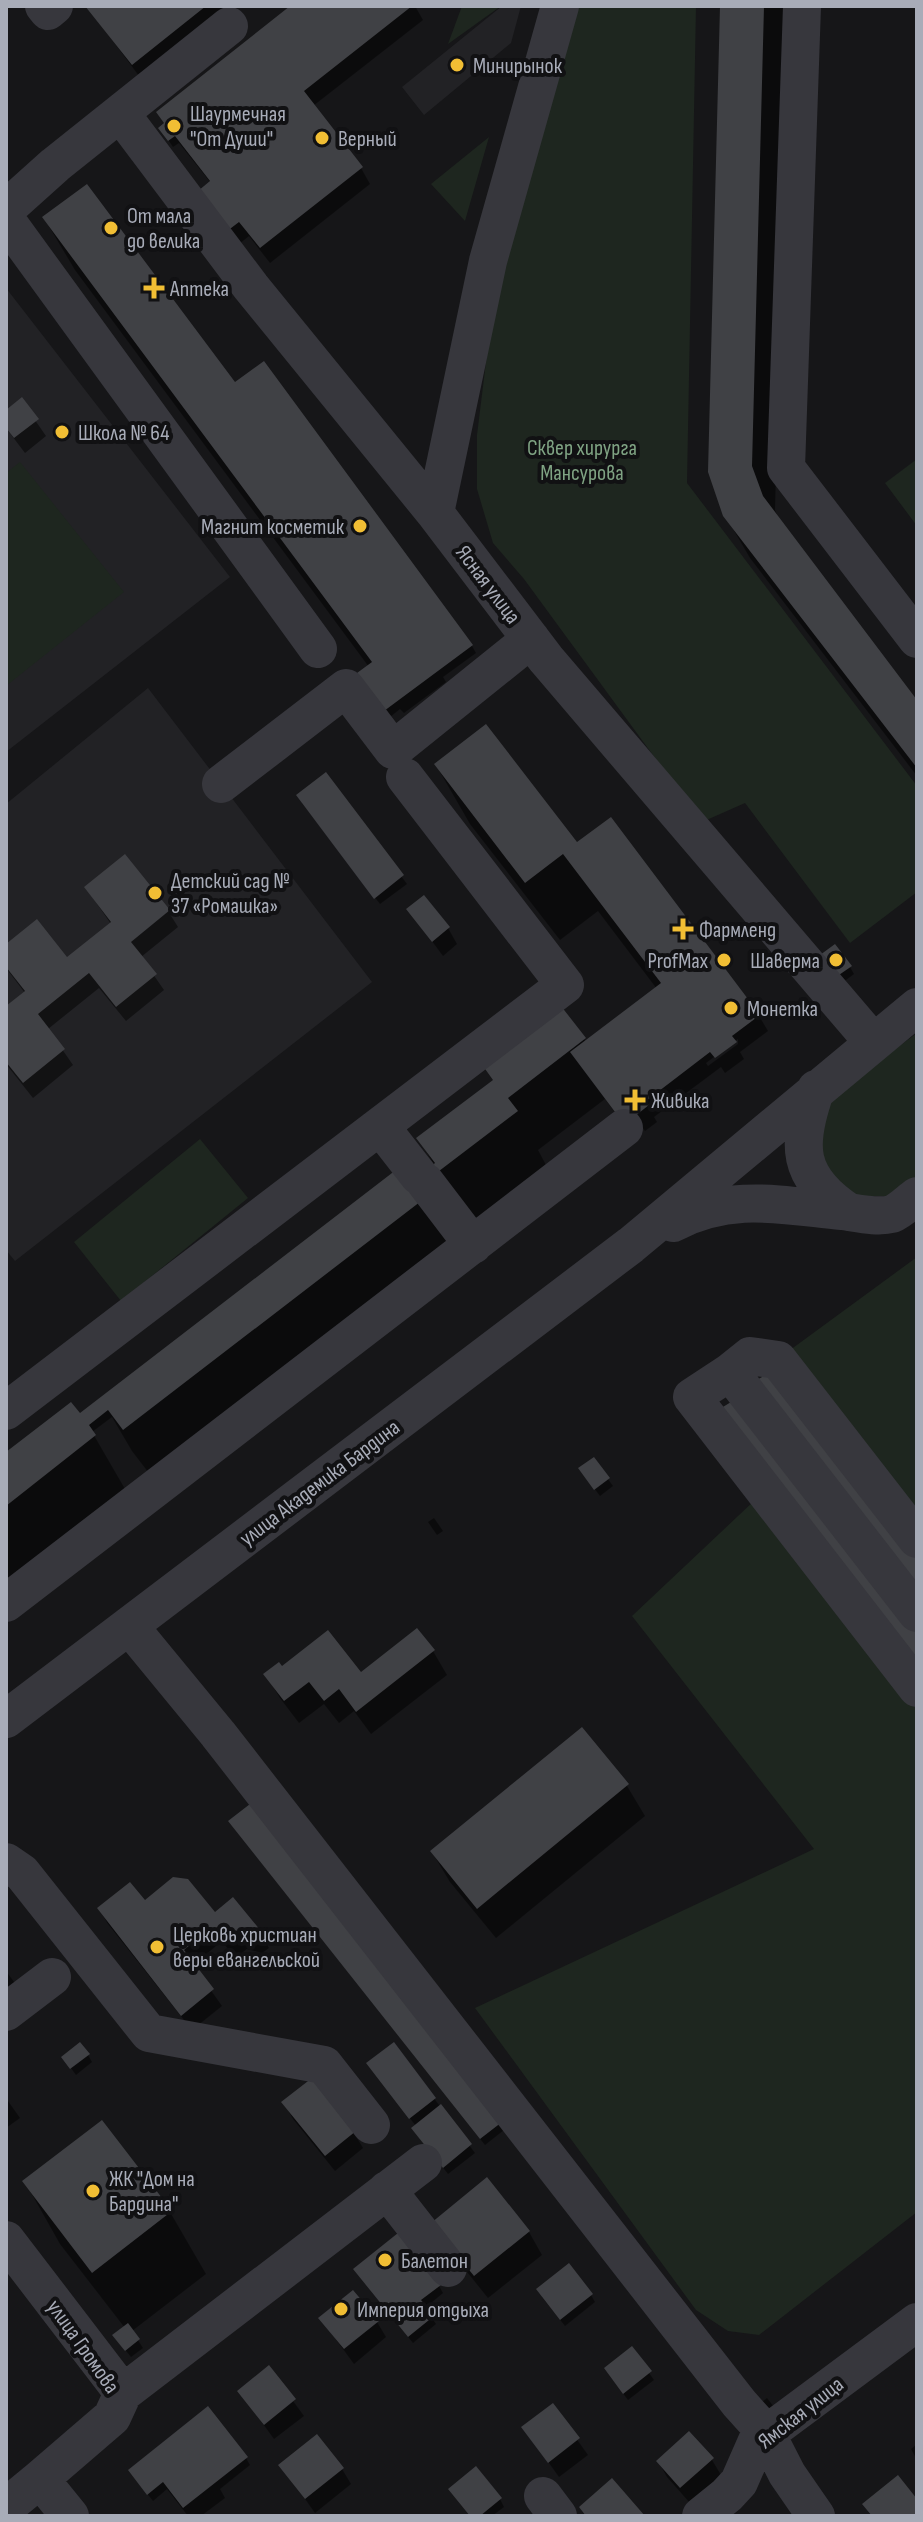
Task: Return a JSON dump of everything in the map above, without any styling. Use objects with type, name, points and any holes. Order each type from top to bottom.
[{"type":"street","points":[[44,6],[48,11],[54,6]]},
{"type":"street","points":[[435,513],[488,261],[560,6]]},
{"type":"street","points":[[802,6],[786,468],[917,639]]},
{"type":"street","points":[[6,209],[55,165],[229,26]]},
{"type":"street","name":"Ясная улица","points":[[121,114],[251,287],[435,513],[531,639],[873,1042]]},
{"type":"street","points":[[6,220],[318,649]]},
{"type":"street","points":[[221,784],[346,688],[393,750],[531,639]]},
{"type":"street","points":[[6,1411],[565,985],[405,777]]},
{"type":"street","name":"улица Академика Бардина","points":[[6,1719],[631,1245],[917,1007]]},
{"type":"street","points":[[816,1089],[806,1116],[802,1141],[806,1167],[831,1200],[849,1212]]},
{"type":"street","points":[[380,1126],[473,1245]]},
{"type":"street","points":[[6,1603],[624,1128]]},
{"type":"street","name":"улица Академика Бардина","points":[[631,1245],[698,1210],[719,1205],[776,1204],[892,1214],[917,1196]]},
{"type":"street","points":[[917,1539],[778,1360],[750,1356],[692,1397],[917,1688]]},
{"type":"street","points":[[730,1372],[917,1613]]},
{"type":"street","points":[[130,1627],[218,1734],[729,2391],[766,2433],[787,2474],[816,2516]]},
{"type":"street","points":[[6,1862],[22,1873],[149,2033],[324,2065],[371,2125]]},
{"type":"street","points":[[6,2012],[52,1977]]},
{"type":"street","points":[[123,2393],[423,2163]]},
{"type":"street","points":[[387,2190],[448,2268]]},
{"type":"street","name":"улица Громова","points":[[6,2507],[112,2417],[123,2393],[12,2262]]},
{"type":"street","name":"Ямская улица","points":[[701,2516],[739,2482],[751,2450],[766,2433],[917,2322]]},
{"type":"street","points":[[40,2479],[70,2516]]},
{"type":"shaded area","name":"Минирынок","points":[[502,6],[521,6],[511,43],[424,115],[402,87]]},
{"type":"shaded area","name":"Школа № 64","points":[[6,288],[230,577],[6,752]]},
{"type":"shaded area","name":"Детский сад № 37 «Ромашка»","points":[[148,688],[372,982],[15,1261],[6,1250],[6,804]]},
{"type":"green space","points":[[462,6],[501,6],[448,44]]},
{"type":"green space","name":"Сквер хирурга Мансурова","points":[[579,6],[696,6],[687,483],[917,786],[917,892],[850,943],[745,803],[702,822],[524,579],[493,543],[477,489],[477,435],[494,297]]},
{"type":"green space","points":[[489,137],[465,221],[431,184]]},
{"type":"green space","points":[[917,459],[917,526],[885,483]]},
{"type":"green space","points":[[20,462],[124,592],[6,686],[6,473]]},
{"type":"green space","points":[[917,1033],[917,1178],[892,1196],[853,1196],[823,1168],[820,1129],[833,1095]]},
{"type":"green space","points":[[200,1139],[248,1198],[121,1301],[74,1242]]},
{"type":"green space","points":[[917,1257],[917,1519],[786,1353]]},
{"type":"green space","points":[[755,1500],[917,1708],[917,2212],[759,2335],[728,2331],[696,2310],[475,2008],[814,1849],[632,1616]]},
{"type":"building","points":[[85,6],[206,6],[132,65]]},
{"type":"building","points":[[290,6],[412,6],[304,91],[363,167],[260,248],[239,222],[222,235],[192,196],[210,181],[175,136],[168,141],[158,128],[164,123],[156,112]]},
{"type":"building","points":[[720,6],[764,6],[752,466],[763,496],[917,700],[917,768],[723,516],[708,472]]},
{"type":"building","points":[[87,184],[235,382],[264,361],[473,645],[384,711],[357,673],[372,662],[42,217]]},
{"type":"building","points":[[22,397],[39,419],[14,438],[6,428],[6,410]]},
{"type":"building","points":[[486,724],[577,842],[611,817],[760,1015],[732,1036],[737,1042],[715,1058],[710,1052],[646,1101],[649,1105],[635,1116],[621,1120],[570,1052],[661,983],[563,854],[525,883],[434,764]]},
{"type":"building","points":[[326,772],[404,875],[374,899],[296,795]]},
{"type":"building","points":[[125,854],[170,910],[131,942],[157,974],[116,1007],[89,973],[38,1014],[65,1049],[23,1083],[6,1062],[6,1006],[25,991],[6,967],[6,944],[37,919],[67,957],[111,922],[84,887]]},
{"type":"building","points":[[424,895],[450,927],[432,942],[406,909]]},
{"type":"building","name":"Шаверма","points":[[835,944],[852,966],[836,977],[820,955]]},
{"type":"building","points":[[561,1006],[586,1038],[508,1098],[518,1111],[422,1184],[429,1195],[123,1430],[108,1410],[89,1425],[96,1435],[6,1506],[6,1452],[71,1402],[80,1413],[405,1163],[417,1178],[435,1163],[416,1138],[493,1080],[483,1066]]},
{"type":"building","points":[[773,1371],[917,1556],[917,1600],[749,1384]]},
{"type":"building","points":[[736,1399],[917,1630],[917,1675],[713,1413]]},
{"type":"building","points":[[594,1457],[610,1478],[594,1490],[578,1468]]},
{"type":"building","points":[[417,1628],[435,1650],[356,1712],[339,1689],[324,1701],[309,1682],[284,1701],[263,1674],[279,1662],[282,1666],[328,1630],[361,1672]]},
{"type":"building","points":[[582,1727],[629,1784],[477,1909],[430,1851]]},
{"type":"building","points":[[250,1804],[502,2122],[480,2139],[228,1821]]},
{"type":"building","name":"Церковь христиан веры евангельской","points":[[173,1877],[188,1879],[215,1912],[233,1897],[261,1931],[253,1938],[237,1934],[225,1944],[211,1927],[184,1950],[214,1989],[181,2016],[97,1908],[130,1882],[145,1900]]},
{"type":"building","points":[[80,2042],[90,2054],[70,2069],[61,2057]]},
{"type":"building","points":[[394,2042],[436,2098],[409,2119],[366,2063]]},
{"type":"building","points":[[312,2078],[356,2131],[325,2156],[281,2102]]},
{"type":"building","points":[[441,2104],[472,2144],[443,2168],[411,2128]]},
{"type":"building","name":"ЖК \"Дом на Бардина\"","points":[[102,2120],[172,2211],[92,2273],[22,2181]]},
{"type":"building","points":[[487,2177],[530,2231],[474,2276],[431,2223]]},
{"type":"building","points":[[403,2229],[441,2285],[421,2300],[434,2316],[408,2337],[353,2269]]},
{"type":"building","points":[[569,2263],[593,2294],[560,2320],[536,2289]]},
{"type":"building","points":[[353,2290],[379,2321],[344,2349],[318,2318]]},
{"type":"building","points":[[128,2323],[140,2339],[125,2351],[112,2335]]},
{"type":"building","points":[[632,2346],[652,2371],[623,2394],[604,2368]]},
{"type":"building","points":[[269,2365],[296,2399],[264,2425],[237,2391]]},
{"type":"building","points":[[553,2403],[580,2438],[548,2463],[521,2427]]},
{"type":"building","points":[[208,2406],[248,2457],[183,2508],[163,2482],[147,2495],[128,2470]]},
{"type":"building","points":[[689,2431],[714,2458],[680,2488],[656,2461]]},
{"type":"building","points":[[317,2434],[344,2468],[305,2499],[278,2465]]},
{"type":"building","points":[[476,2466],[502,2498],[480,2516],[470,2516],[448,2489]]},
{"type":"building","points":[[898,2475],[917,2499],[917,2516],[872,2516],[862,2504]]},
{"type":"building","points":[[612,2478],[645,2516],[586,2516],[579,2507]]},
{"type":"place","name":"Минирынок","points":[[457,65]]},
{"type":"place","name":"Шаурмечная \"От Души\"","points":[[174,126]]},
{"type":"place","name":"Верный","points":[[322,138]]},
{"type":"place","name":"От мала до велика","points":[[111,228]]},
{"type":"place","name":"Аптека","points":[[154,288]]},
{"type":"place","name":"Школа № 64","points":[[62,432]]},
{"type":"place","name":"Магнит косметик","points":[[360,526]]},
{"type":"place","name":"Детский сад № 37 «Ромашка»","points":[[155,893]]},
{"type":"place","name":"Фармленд","points":[[683,929]]},
{"type":"place","name":"ProfMax","points":[[724,960]]},
{"type":"place","name":"Шаверма","points":[[836,960]]},
{"type":"place","name":"Монетка","points":[[731,1008]]},
{"type":"place","name":"Живика","points":[[635,1100]]},
{"type":"place","name":"Церковь христиан веры евангельской","points":[[157,1947]]},
{"type":"place","name":"ЖК \"Дом на Бардина\"","points":[[93,2191]]},
{"type":"place","name":"Балетон","points":[[385,2260]]},
{"type":"place","name":"Империя отдыха","points":[[341,2309]]}]
